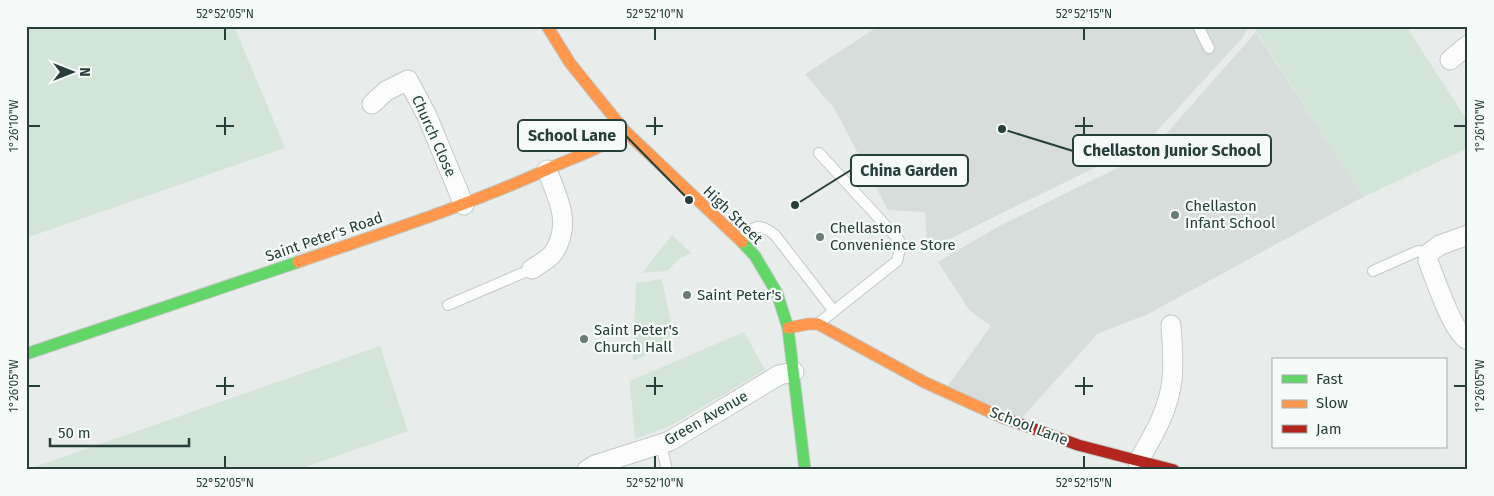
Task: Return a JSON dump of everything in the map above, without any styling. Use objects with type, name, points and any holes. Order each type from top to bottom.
[{"type":"street","name":"High Street","points":[[547,26],[570,63],[624,130],[755,256],[770,279],[777,293],[788,328],[805,470]]},
{"type":"street","points":[[1450,60],[1468,45]]},
{"type":"street","name":"Church Close","points":[[372,104],[386,91],[408,80],[427,116],[464,205]]},
{"type":"street","name":"Saint Peter's Road","points":[[26,354],[464,205],[614,139],[624,130]]},
{"type":"street","points":[[532,269],[554,254],[562,233],[563,213],[547,170]]},
{"type":"street","points":[[1468,235],[1440,245],[1429,253],[1428,261],[1454,324],[1460,335],[1468,340]]},
{"type":"street","points":[[788,328],[818,324]]},
{"type":"street","name":"School Lane","points":[[818,324],[925,383],[974,406],[1056,438],[1138,462],[1174,470]]},
{"type":"street","points":[[1138,462],[1159,426],[1170,394],[1172,378],[1171,325]]},
{"type":"street","name":"Green Avenue","points":[[587,470],[595,465],[670,441],[779,375],[794,372]]},
{"type":"lane","points":[[1198,26],[1209,48]]},
{"type":"lane","points":[[818,324],[897,261],[899,254],[899,240],[819,153]]},
{"type":"lane","points":[[740,241],[751,229],[759,226],[766,228],[775,235],[834,310]]},
{"type":"lane","points":[[1373,271],[1418,251],[1429,253]]},
{"type":"lane","points":[[448,305],[532,269]]},
{"type":"lane","points":[[661,444],[667,470]]},
{"type":"shaded area","points":[[879,26],[1249,26],[1243,37],[1147,142],[927,250],[925,212],[888,210],[834,108],[805,74]]},
{"type":"shaded area","name":"Chellaston Infant School","points":[[1256,32],[1363,197],[1148,314],[1097,334],[1022,418],[947,387],[991,326],[970,311],[938,262],[999,226],[1150,152]]},
{"type":"green space","points":[[26,26],[234,26],[285,148],[26,238]]},
{"type":"green space","points":[[1253,26],[1406,26],[1468,122],[1468,148],[1363,197]]},
{"type":"green space","points":[[672,235],[691,253],[679,259],[667,271],[642,273]]},
{"type":"green space","points":[[662,279],[672,329],[666,345],[633,361],[636,283]]},
{"type":"green space","points":[[744,332],[765,370],[672,425],[635,439],[630,381]]},
{"type":"green space","points":[[380,346],[408,431],[297,470],[26,470]]},
{"type":"traffic: fast","points":[[742,242],[755,256],[777,293],[788,328],[805,470]]},
{"type":"traffic: fast","points":[[26,354],[298,262]]},
{"type":"traffic: slow","points":[[547,26],[570,63],[624,130],[742,242]]},
{"type":"traffic: slow","points":[[298,262],[429,217],[493,192],[592,150],[624,130]]},
{"type":"traffic: slow","points":[[788,328],[818,324],[924,382],[1001,417]]},
{"type":"traffic: jam","points":[[1001,417],[1078,445],[1174,470]]},
{"type":"place","name":"Chellaston Junior School","points":[[1002,129]]},
{"type":"place","name":"School Lane","points":[[689,200]]},
{"type":"place","name":"China Garden","points":[[795,205]]},
{"type":"place","name":"Chellaston Infant School","points":[[1175,215]]},
{"type":"place","name":"Chellaston Convenience Store","points":[[820,237]]},
{"type":"place","name":"Saint Peter's","points":[[687,295]]},
{"type":"place","name":"Saint Peter's Church Hall","points":[[584,339]]}]
